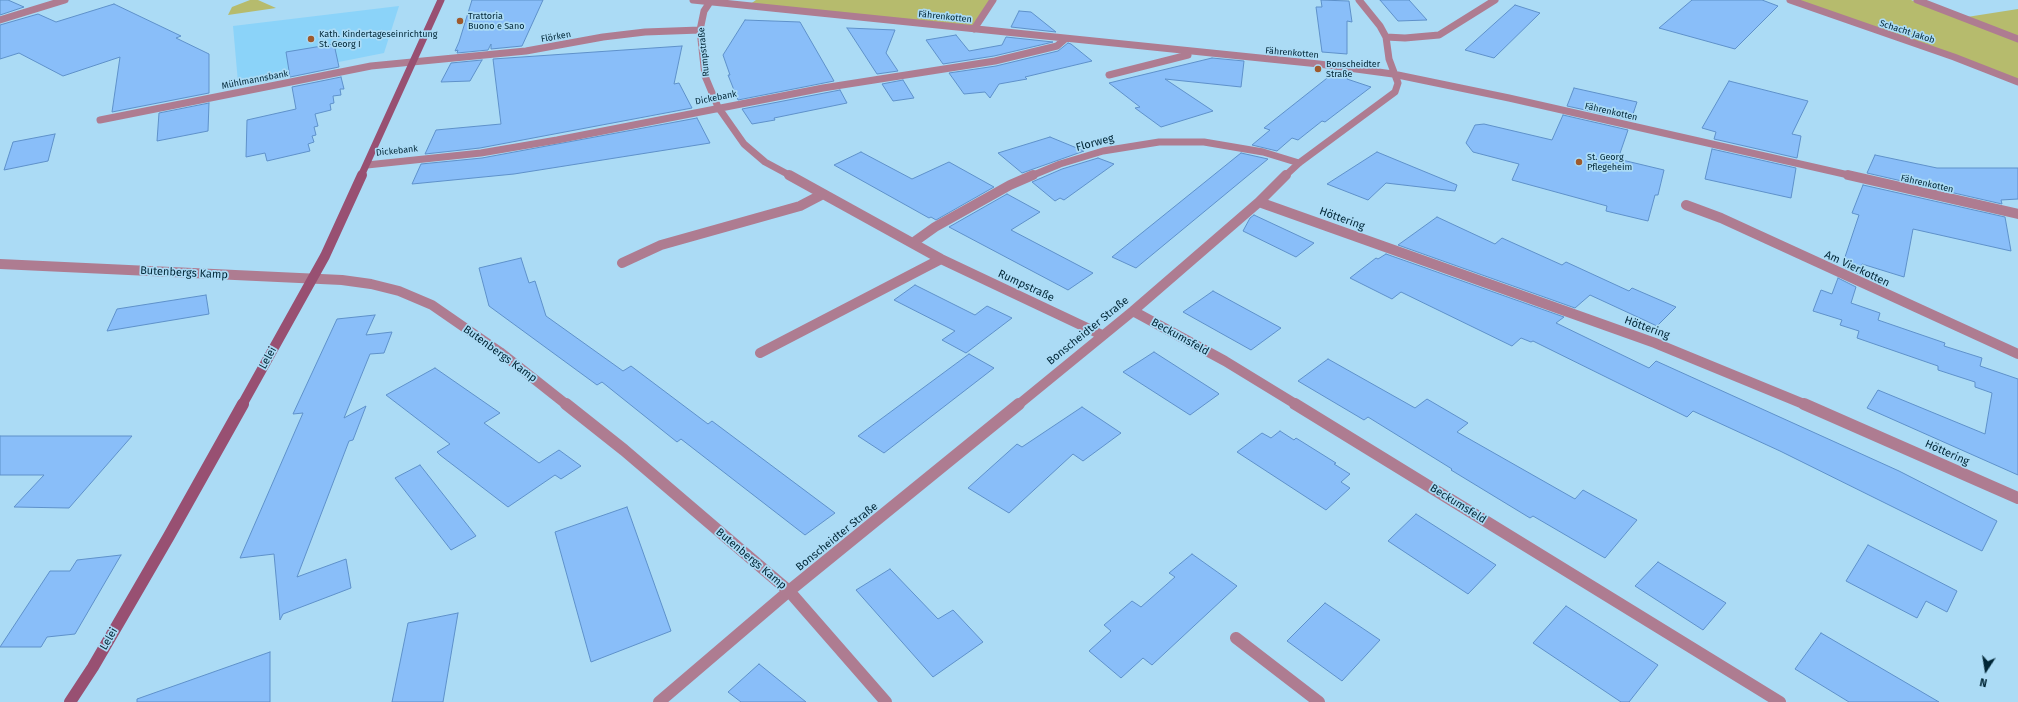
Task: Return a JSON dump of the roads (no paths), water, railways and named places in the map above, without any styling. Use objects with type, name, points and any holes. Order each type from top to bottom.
[{"type":"street","points":[[0,20],[65,0]]},
{"type":"street","name":"Lelei","points":[[70,702],[93,667],[169,536],[325,256],[414,63],[441,0]]},
{"type":"street","name":"Fährenkotten","points":[[693,0],[1196,53],[1319,64],[1394,74],[1509,98],[2018,214]]},
{"type":"street","points":[[749,5],[756,0]]},
{"type":"street","points":[[974,29],[993,0]]},
{"type":"street","points":[[1359,0],[1380,26],[1386,37],[1405,38],[1439,35],[1495,0]]},
{"type":"street","name":"Schacht Jakob","points":[[1790,0],[1954,57],[2018,82]]},
{"type":"street","points":[[1917,0],[2018,39]]},
{"type":"street","name":"Rumpstraße","points":[[710,2],[704,11],[700,30],[705,76],[718,107],[744,144],[765,162],[914,242],[941,259],[1102,335]]},
{"type":"street","name":"Flörken","points":[[414,63],[526,51],[603,37],[645,32],[700,30]]},
{"type":"street","name":"Bonscheidter Straße","points":[[659,702],[789,591],[1133,311],[1227,228],[1259,202],[1299,163],[1395,92],[1398,83],[1394,74],[1386,37]]},
{"type":"street","name":"Dickebank","points":[[367,165],[481,152],[527,145],[629,127],[718,107],[823,88],[995,61],[1057,46],[1065,39]]},
{"type":"street","name":"Fährenkotten","points":[[1108,75],[1196,53]]},
{"type":"street","name":"Mühlmannsbank","points":[[100,120],[359,68],[414,63]]},
{"type":"street","name":"Florweg","points":[[914,242],[963,211],[1027,177],[1060,164],[1110,149],[1159,142],[1204,142],[1263,152],[1299,163]]},
{"type":"street","points":[[622,263],[661,245],[800,206],[823,194]]},
{"type":"street","name":"Höttering","points":[[1259,202],[1655,343],[1802,403],[2018,498]]},
{"type":"street","name":"Am Vierkotten","points":[[1686,205],[1721,218],[1883,294],[2018,354]]},
{"type":"street","points":[[760,353],[941,259]]},
{"type":"street","name":"Butenbergs Kamp","points":[[0,264],[342,280],[371,284],[399,291],[432,305],[500,352],[624,450],[789,591],[886,702]]},
{"type":"street","name":"Beckumsfeld","points":[[1133,311],[1225,361],[1780,702]]},
{"type":"street","points":[[1236,638],[1319,702]]},
{"type":"place","name":"Trattoria Buono e Sano","points":[[460,21]]},
{"type":"place","name":"Kath. Kindertageseinrichtung St. Georg I","points":[[311,39]]},
{"type":"place","name":"Bonscheidter Straße","points":[[1318,69]]},
{"type":"place","name":"St. Georg Pflegeheim","points":[[1579,162]]}]
